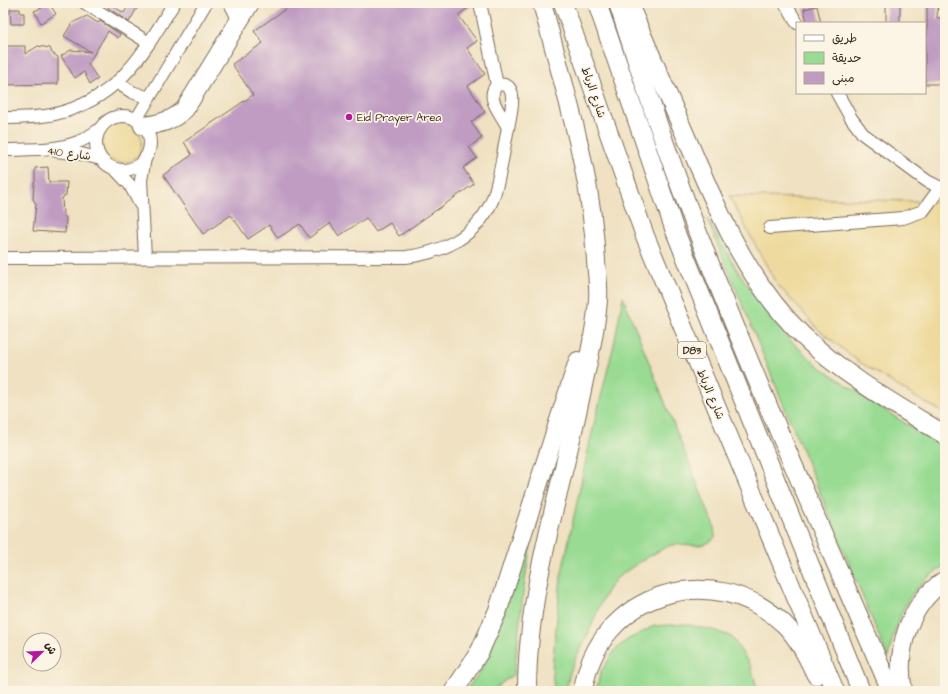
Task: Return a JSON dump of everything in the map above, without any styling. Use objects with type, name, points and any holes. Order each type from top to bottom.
[{"type":"highway","points":[[140,123],[161,124],[170,120],[185,109],[250,3]]},
{"type":"highway","points":[[527,691],[530,634],[535,599],[544,551],[580,403],[590,355],[598,299],[593,224],[585,172],[542,3]]},
{"type":"highway","name":"شارع الرباط","points":[[563,3],[645,236],[835,691]]},
{"type":"highway","name":"D83","points":[[596,3],[675,231],[860,691]]},
{"type":"highway","points":[[618,3],[648,96],[687,205],[726,306],[891,691]]},
{"type":"highway","points":[[629,3],[715,205],[746,263],[762,288],[781,312],[824,355],[848,373],[920,420],[945,434]]},
{"type":"highway","points":[[454,691],[480,652],[498,610],[598,299]]},
{"type":"highway","points":[[904,691],[900,670],[900,659],[908,625],[921,603],[938,584],[945,580]]},
{"type":"highway","points":[[583,691],[594,654],[611,629],[634,609],[656,597],[682,590],[710,590],[737,596],[750,601],[774,615],[784,624],[802,646],[823,691]]},
{"type":"street","points":[[85,3],[150,43]]},
{"type":"street","points":[[3,118],[54,114],[77,108],[99,97],[118,83],[150,43],[174,3]]},
{"type":"street","points":[[140,123],[149,98],[206,3]]},
{"type":"street","points":[[230,3],[239,23]]},
{"type":"street","points":[[480,3],[497,85],[494,88],[492,98],[508,128]]},
{"type":"street","points":[[785,3],[796,22]]},
{"type":"street","points":[[118,83],[132,92],[149,98]]},
{"type":"street","points":[[3,258],[406,257],[436,251],[450,245],[467,234],[480,220],[491,203],[508,128],[512,102],[511,90],[508,86],[502,84],[497,85]]},
{"type":"street","points":[[770,228],[903,218],[923,211],[943,189],[927,181],[863,134],[851,118],[838,94]]},
{"type":"street","points":[[116,117],[126,117],[140,123],[148,134],[149,150],[145,158],[140,164],[124,170],[116,169],[107,165],[101,159],[96,144],[96,139],[100,129],[107,122],[116,117]]},
{"type":"street","name":"شارع 410","points":[[3,150],[37,149],[69,145],[89,137],[100,129]]},
{"type":"street","name":"شارع 410","points":[[37,149],[81,154],[101,159]]},
{"type":"street","points":[[145,158],[140,180],[145,257]]},
{"type":"street","points":[[116,169],[130,185],[143,212]]},
{"type":"green space","points":[[707,219],[738,271],[765,311],[792,342],[817,365],[945,448],[945,567],[932,574],[913,593],[895,630],[888,658]]},
{"type":"green space","points":[[623,297],[714,526],[715,537],[705,544],[678,544],[667,547],[633,566],[615,580],[603,599],[574,662],[569,676],[567,691],[554,691],[552,668],[561,577],[589,445],[614,344]]},
{"type":"green space","points":[[535,515],[523,594],[514,674],[491,691],[465,691],[480,672],[497,635]]},
{"type":"green space","points":[[684,624],[713,630],[732,637],[750,665],[758,691],[596,691],[601,671],[616,649],[627,640],[654,626]]},
{"type":"sand","points":[[118,123],[126,123],[133,126],[139,132],[142,143],[139,154],[133,160],[126,163],[118,163],[111,160],[105,154],[102,147],[102,139],[105,132],[111,126]]},
{"type":"sand","points":[[729,196],[945,202],[945,413],[920,400],[858,361],[819,330],[776,283]]},
{"type":"building","points":[[38,3],[49,3],[56,14],[41,23],[34,11],[42,8]]},
{"type":"building","points":[[130,3],[140,3],[129,22],[108,8],[110,4],[124,13]]},
{"type":"building","name":"Eid Prayer Area","points":[[294,3],[473,3],[473,5],[458,15],[477,41],[467,48],[485,74],[468,86],[485,112],[471,122],[482,138],[469,147],[477,158],[463,168],[474,184],[399,236],[390,223],[376,232],[366,218],[339,236],[330,223],[309,238],[300,224],[278,238],[269,225],[248,239],[231,215],[203,234],[163,175],[192,155],[184,142],[253,95],[232,64],[263,43],[254,31]]},
{"type":"building","points":[[886,3],[900,3],[900,22],[886,22]]},
{"type":"building","points":[[927,3],[938,3],[937,18],[945,18],[945,84],[926,84]]},
{"type":"building","points":[[817,6],[821,22],[807,22],[804,9]]},
{"type":"building","points":[[10,9],[20,9],[20,13],[24,13],[24,24],[11,24]]},
{"type":"building","points":[[87,16],[98,23],[100,21],[120,34],[118,38],[108,31],[88,64],[98,79],[90,84],[84,72],[75,78],[61,56],[71,50],[91,52],[64,36],[72,23]]},
{"type":"building","points":[[3,46],[25,46],[25,54],[38,46],[50,48],[52,53],[58,57],[58,84],[4,85]]},
{"type":"building","points":[[48,167],[49,182],[67,182],[66,195],[62,198],[63,215],[66,218],[65,233],[33,231],[36,204],[33,199],[35,168]]},
{"type":"place","name":"Eid Prayer Area","points":[[349,117]]}]
